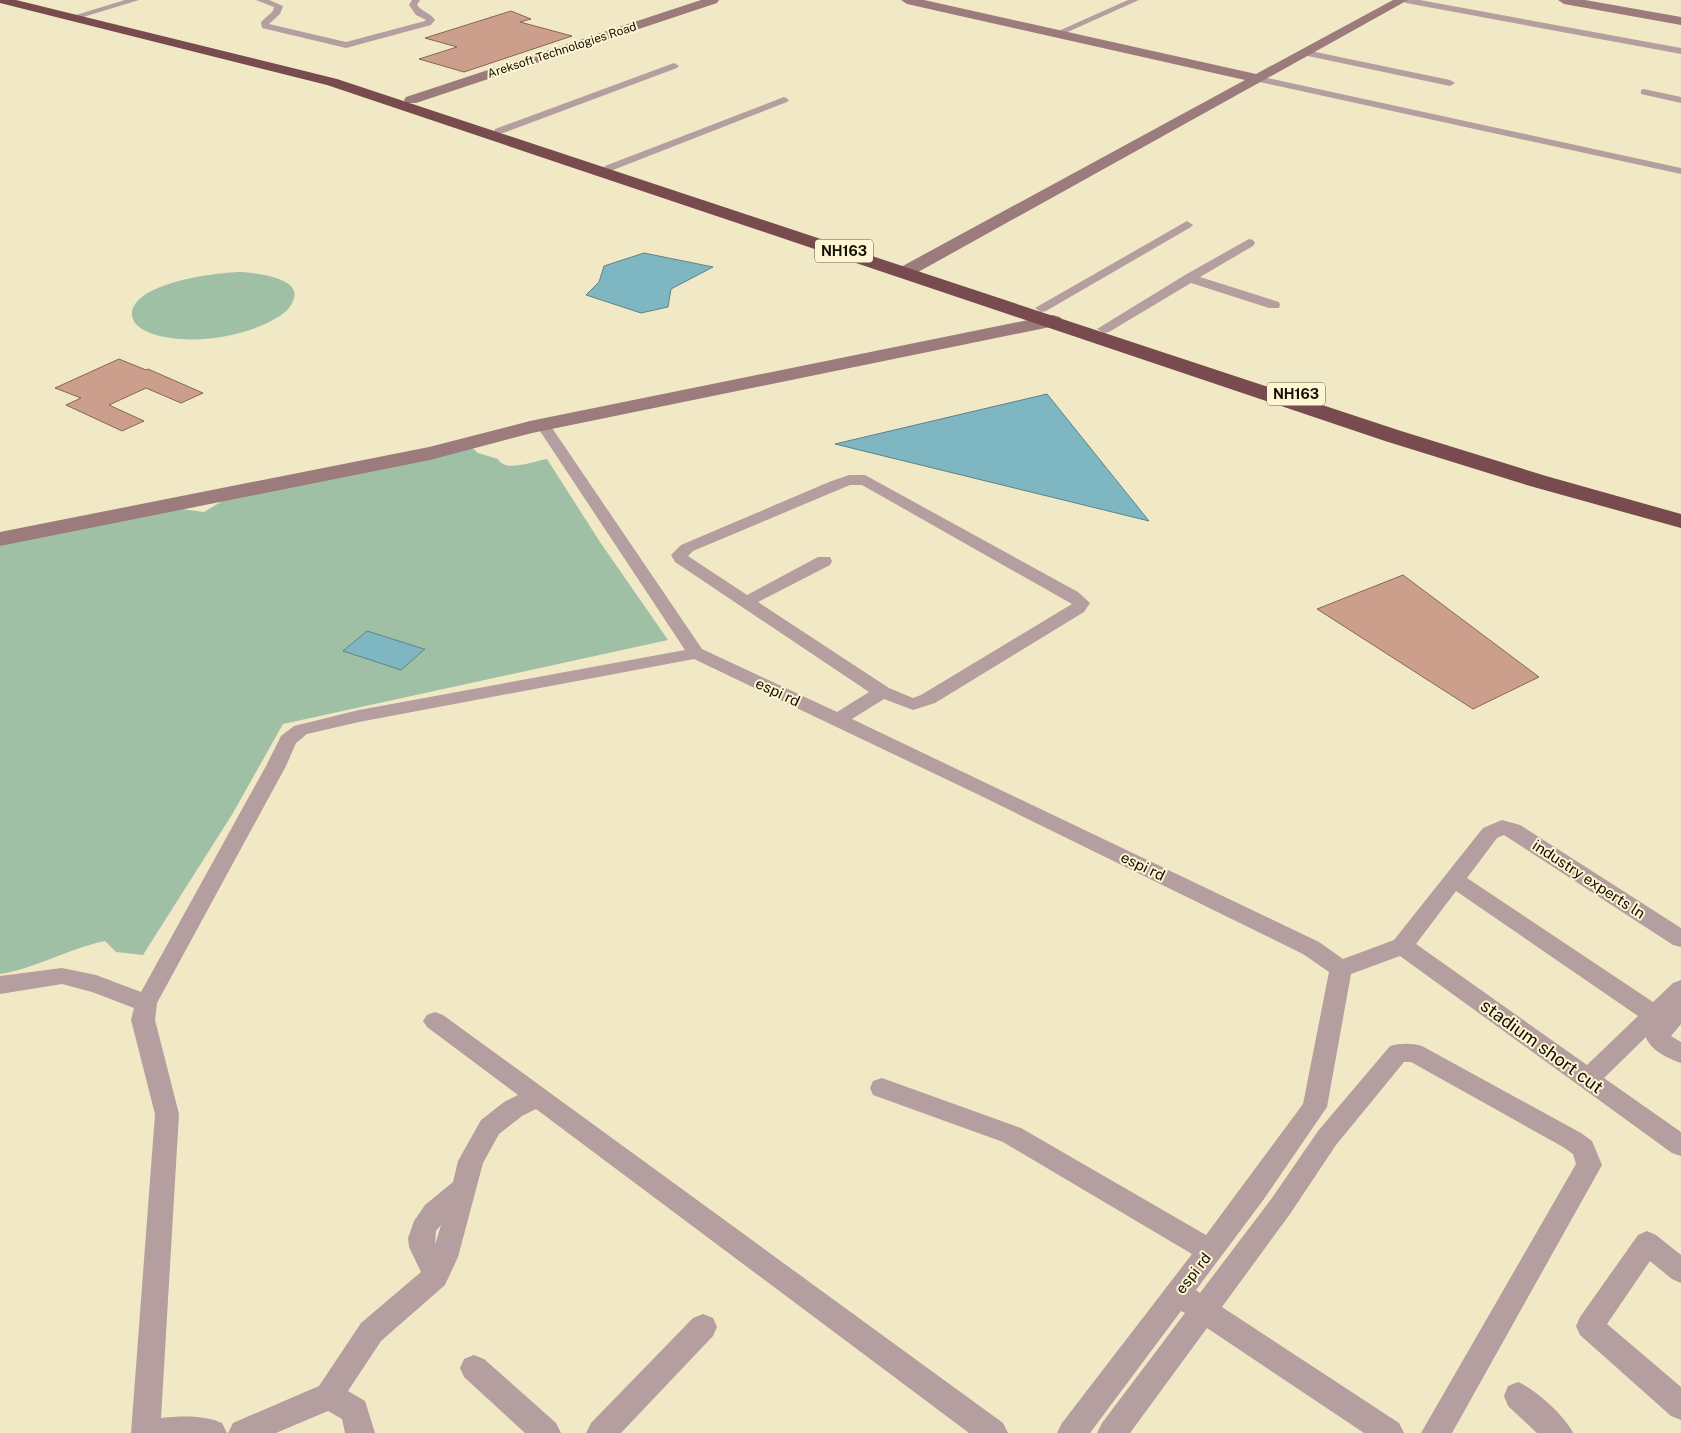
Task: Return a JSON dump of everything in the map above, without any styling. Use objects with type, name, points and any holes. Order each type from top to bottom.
[{"type":"highway","name":"NH163","points":[[1,0],[332,82],[1053,315],[1409,441],[1538,481],[1639,505],[1681,512]]},
{"type":"highway","name":"NH163","points":[[17,0],[105,17],[272,60],[408,99],[910,270]]},
{"type":"highway","name":"NH163","points":[[38,0],[85,14]]},
{"type":"highway","name":"NH163","points":[[1053,315],[1104,329],[1436,441],[1639,505],[1681,521]]},
{"type":"street","points":[[85,14],[135,0]]},
{"type":"street","points":[[260,0],[278,6],[277,12],[265,22],[266,26],[346,45],[428,23],[431,20],[430,18],[419,13],[413,5],[416,0]]},
{"type":"street","name":"Areksoft Technologies Road","points":[[408,99],[704,0]]},
{"type":"street","name":"Areksoft Technologies Road","points":[[608,33],[713,0]]},
{"type":"street","points":[[907,0],[1681,172]]},
{"type":"street","points":[[1058,33],[1135,0]]},
{"type":"street","points":[[910,270],[1402,0]]},
{"type":"street","points":[[1406,0],[1681,51]]},
{"type":"street","points":[[1564,0],[1681,21]]},
{"type":"street","points":[[1306,53],[1450,83]]},
{"type":"street","points":[[499,130],[674,66]]},
{"type":"street","points":[[1644,92],[1681,100]]},
{"type":"street","points":[[609,168],[784,100]]},
{"type":"street","points":[[0,539],[430,454],[543,425],[1053,315],[1187,225]]},
{"type":"street","points":[[1104,329],[1249,243]]},
{"type":"street","points":[[1189,278],[1274,305]]},
{"type":"street","points":[[146,1433],[167,1114],[143,1020],[146,1003],[276,766],[288,740],[301,730],[359,716],[696,654],[543,425]]},
{"type":"street","points":[[0,532],[427,448],[449,448]]},
{"type":"street","points":[[849,480],[865,480],[1081,602],[1078,608],[928,699],[913,704],[882,692],[681,559],[679,555],[688,548],[834,485],[849,480]]},
{"type":"street","points":[[746,602],[824,561]]},
{"type":"street","name":"espi rd","points":[[696,654],[1311,948],[1341,969],[1315,1107],[1255,1191],[1080,1422]]},
{"type":"street","points":[[837,720],[882,692]]},
{"type":"street","name":"industry experts ln","points":[[1455,880],[1490,833],[1502,827],[1513,830],[1681,939]]},
{"type":"street","points":[[1341,969],[1402,946],[1455,880],[1658,1035],[1681,1008]]},
{"type":"street","name":"stadium short cut","points":[[1402,946],[1681,1146]]},
{"type":"street","points":[[0,985],[62,976],[96,984],[146,1003]]},
{"type":"street","points":[[1588,1079],[1651,1028],[1681,989]]},
{"type":"street","points":[[435,1021],[993,1433]]},
{"type":"street","points":[[1651,1028],[1662,1043],[1681,1054]]},
{"type":"street","points":[[1080,1422],[1113,1432],[1281,1206],[1327,1138],[1398,1053],[1406,1052],[1414,1054],[1572,1140],[1582,1148],[1589,1165],[1436,1433]]},
{"type":"street","points":[[882,1088],[1012,1134],[1210,1251]]},
{"type":"street","points":[[243,1433],[329,1396],[371,1332],[436,1276],[444,1257],[471,1161],[490,1126],[514,1109],[538,1096]]},
{"type":"street","points":[[1303,1124],[1327,1138]]},
{"type":"street","points":[[1255,1191],[1281,1206]]},
{"type":"street","points":[[1681,1271],[1647,1243],[1590,1326],[1681,1406]]},
{"type":"street","points":[[1177,1293],[1389,1433]]},
{"type":"street","points":[[601,1433],[703,1327]]},
{"type":"street","points":[[474,1368],[546,1433]]},
{"type":"street","points":[[329,1396],[355,1411],[360,1433]]},
{"type":"street","points":[[1518,1396],[1558,1433]]},
{"type":"street","points":[[150,1433],[182,1430],[212,1433]]},
{"type":"green space","points":[[242,272],[277,278],[292,287],[295,293],[289,308],[265,324],[250,330],[217,338],[167,338],[140,328],[133,319],[132,315],[136,304],[146,294],[161,287],[197,277]]},
{"type":"green space","points":[[469,445],[478,453],[498,459],[507,465],[520,465],[547,459],[600,542],[668,640],[283,724],[233,813],[143,955],[116,952],[105,941],[0,974],[0,543],[175,508],[204,512],[236,493]]},
{"type":"water","points":[[644,253],[713,267],[671,289],[668,307],[641,313],[586,295],[599,282],[604,266]]},
{"type":"water","points":[[1047,394],[1149,521],[835,444]]},
{"type":"water","points":[[367,631],[425,649],[401,670],[343,651]]},
{"type":"building","points":[[511,11],[531,19],[520,22],[572,36],[464,72],[419,59],[457,47],[425,38]]},
{"type":"building","points":[[119,359],[146,370],[148,369],[203,393],[181,403],[146,388],[109,405],[144,421],[122,431],[66,405],[81,398],[55,388]]},
{"type":"building","points":[[1403,575],[1539,677],[1473,709],[1317,609]]}]
